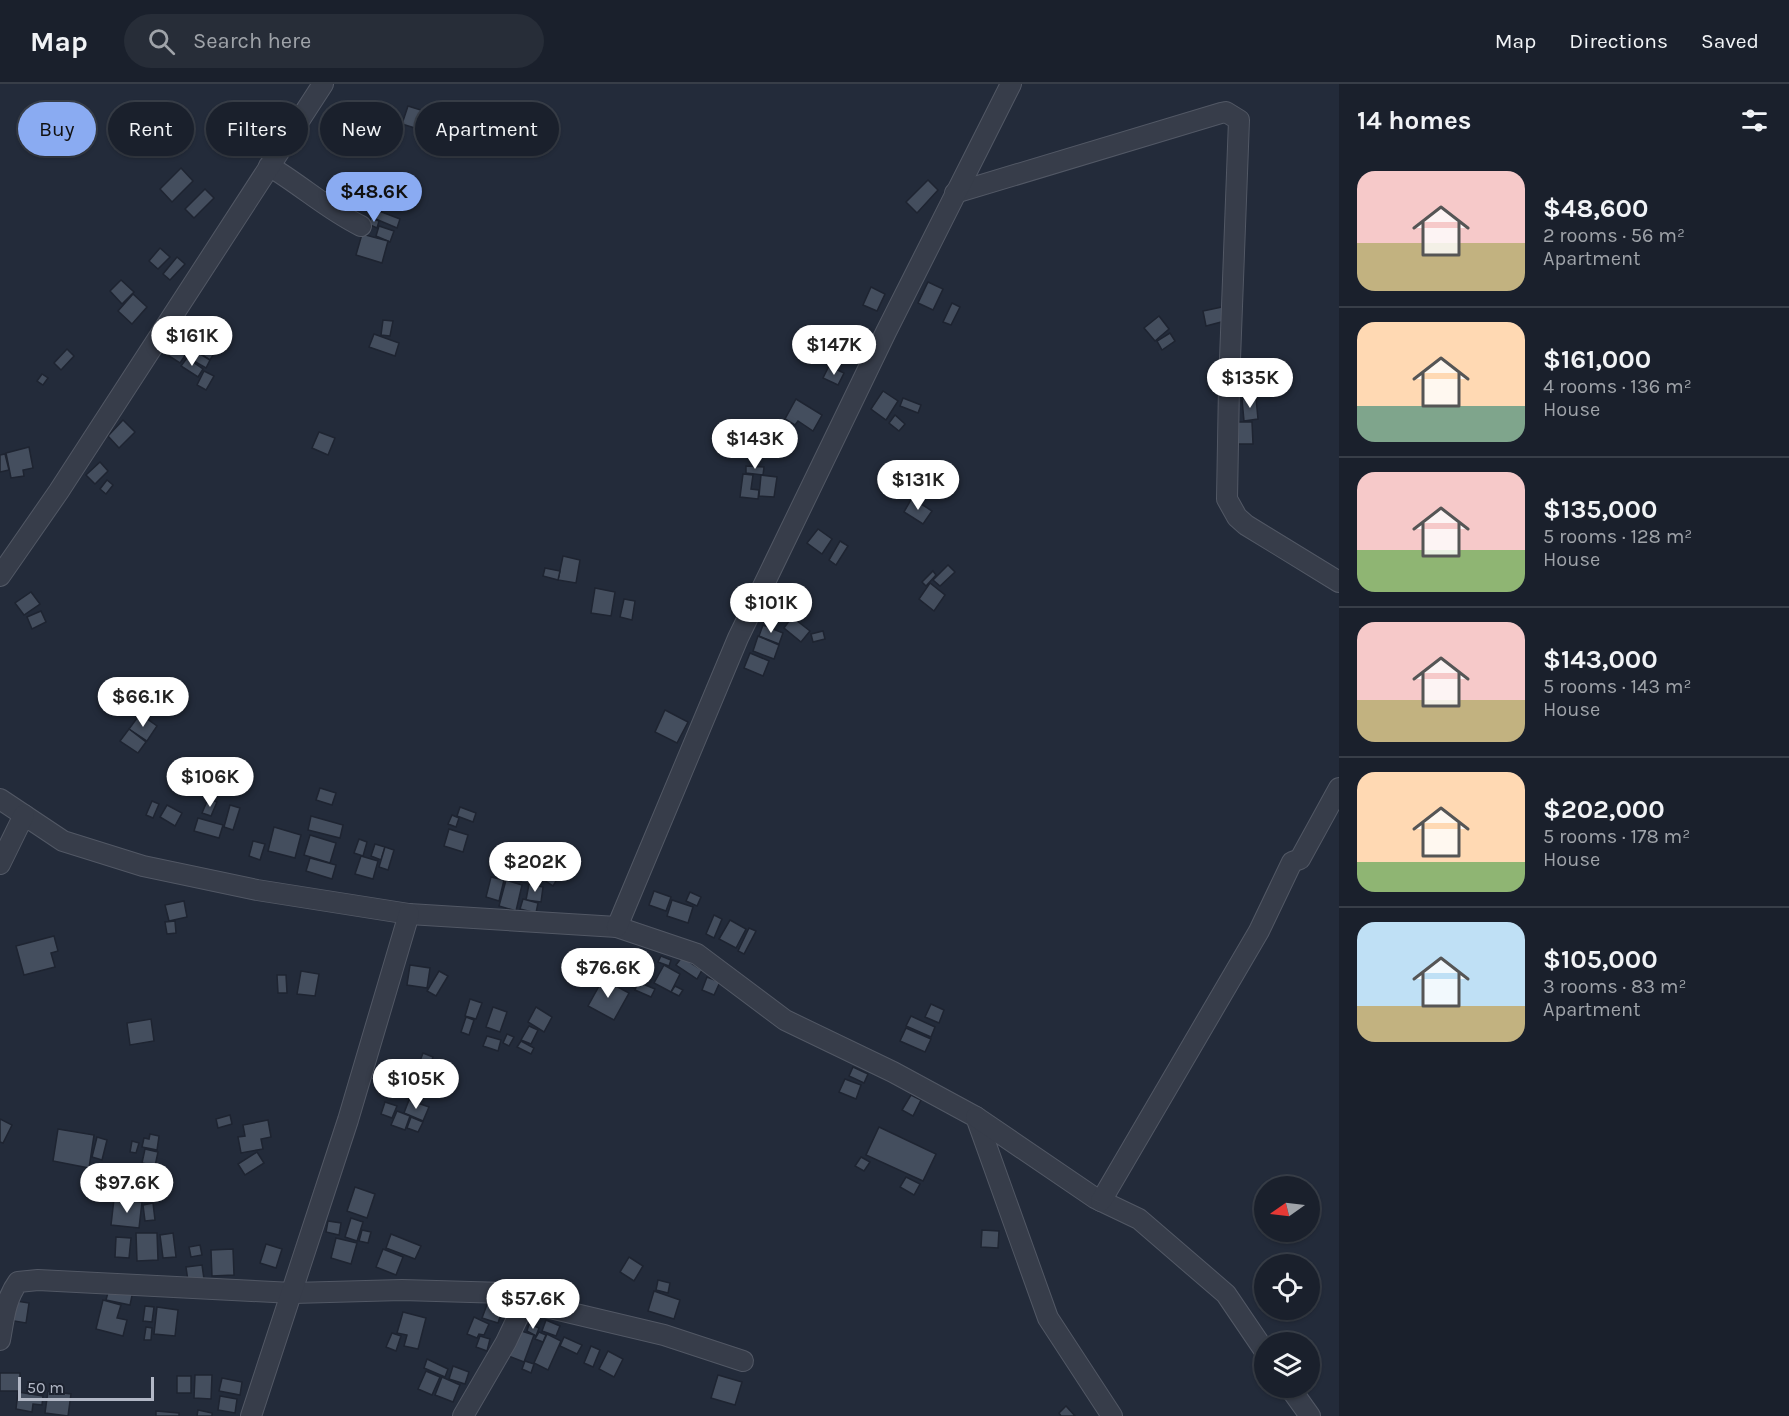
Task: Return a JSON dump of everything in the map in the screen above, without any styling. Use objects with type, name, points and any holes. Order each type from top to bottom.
[{"type":"street","points":[[0,576],[59,492],[322,84]]},
{"type":"street","points":[[617,927],[738,638],[1011,84]]},
{"type":"street","points":[[955,194],[1221,113],[1226,112],[1239,120],[1228,386],[1227,499],[1237,518],[1246,525],[1339,582]]},
{"type":"street","points":[[269,166],[301,186],[334,213],[361,226]]},
{"type":"street","points":[[1101,1201],[1259,931],[1292,862],[1300,859],[1339,788]]},
{"type":"street","points":[[0,799],[63,841],[143,866],[257,890],[409,914],[617,927],[697,954],[785,1020],[893,1072],[976,1117],[1101,1201],[1139,1219],[1226,1294],[1254,1335]]},
{"type":"street","points":[[0,864],[24,815]]},
{"type":"street","points":[[251,1416],[293,1293],[409,914]]},
{"type":"street","points":[[976,1117],[1048,1318],[1113,1416]]},
{"type":"street","points":[[0,1340],[7,1300],[18,1282],[38,1280],[293,1293],[425,1290],[505,1293],[525,1302],[664,1335],[743,1361]]},
{"type":"street","points":[[463,1416],[506,1342],[525,1302]]},
{"type":"street","points":[[1297,1398],[1310,1416]]},
{"type":"building","points":[[408,106],[415,108],[415,128],[403,124]]},
{"type":"building","points":[[181,168],[193,181],[172,202],[160,189]]},
{"type":"building","points":[[928,180],[938,190],[917,213],[906,202]]},
{"type":"building","points":[[205,189],[214,198],[194,218],[185,209]]},
{"type":"building","points":[[374,209],[400,219],[397,228],[371,217]]},
{"type":"building","points":[[371,218],[379,221],[377,228],[368,224]]},
{"type":"building","points":[[379,226],[394,231],[390,242],[376,236]]},
{"type":"building","points":[[362,234],[388,241],[382,263],[356,255]]},
{"type":"building","points":[[160,248],[170,257],[158,269],[149,261]]},
{"type":"building","points":[[177,257],[185,264],[170,280],[163,274]]},
{"type":"building","points":[[121,280],[134,292],[122,304],[110,291]]},
{"type":"building","points":[[928,282],[943,289],[933,310],[918,303]]},
{"type":"building","points":[[871,287],[885,294],[877,311],[863,305]]},
{"type":"building","points":[[133,294],[147,307],[132,324],[118,311]]},
{"type":"building","points":[[952,303],[960,307],[951,325],[943,322]]},
{"type":"building","points":[[1222,307],[1225,321],[1206,326],[1203,311]]},
{"type":"building","points":[[1159,316],[1169,329],[1155,341],[1144,328]]},
{"type":"building","points":[[383,320],[393,321],[390,336],[381,335]]},
{"type":"building","points":[[1170,333],[1175,341],[1162,350],[1157,341]]},
{"type":"building","points":[[374,334],[399,343],[395,356],[369,347]]},
{"type":"building","points":[[178,335],[192,345],[180,363],[166,354]]},
{"type":"building","points":[[196,340],[215,352],[210,360],[191,348]]},
{"type":"building","points":[[67,349],[74,356],[61,370],[54,363]]},
{"type":"building","points":[[197,352],[210,360],[206,368],[192,360]]},
{"type":"building","points":[[187,358],[203,369],[198,377],[181,366]]},
{"type":"building","points":[[829,366],[844,373],[838,385],[823,378]]},
{"type":"building","points":[[204,371],[214,376],[206,390],[197,385]]},
{"type":"building","points":[[42,374],[48,378],[43,385],[37,381]]},
{"type":"building","points":[[883,391],[898,401],[886,420],[871,409]]},
{"type":"building","points":[[903,398],[921,405],[918,413],[900,406]]},
{"type":"building","points":[[1256,398],[1258,419],[1244,421],[1242,399]]},
{"type":"building","points":[[796,399],[822,415],[813,431],[798,421],[795,425],[785,419]]},
{"type":"building","points":[[895,415],[905,424],[899,431],[889,423]]},
{"type":"building","points":[[123,420],[135,432],[119,448],[108,436]]},
{"type":"building","points":[[1237,422],[1252,422],[1253,444],[1237,444]]},
{"type":"building","points":[[319,432],[335,438],[328,455],[312,448]]},
{"type":"building","points":[[29,447],[33,468],[23,470],[24,476],[11,478],[6,453]]},
{"type":"building","points":[[5,454],[9,470],[0,472],[0,455]]},
{"type":"building","points":[[100,462],[108,471],[95,484],[86,475]]},
{"type":"building","points":[[746,466],[764,467],[763,475],[746,473]]},
{"type":"building","points":[[743,474],[753,475],[751,489],[759,490],[758,499],[740,497]]},
{"type":"building","points":[[761,475],[777,477],[774,497],[759,496]]},
{"type":"building","points":[[107,480],[113,485],[106,494],[100,489]]},
{"type":"building","points":[[912,498],[932,511],[923,524],[904,512]]},
{"type":"building","points":[[818,529],[832,539],[822,554],[807,543]]},
{"type":"building","points":[[840,541],[848,546],[836,565],[829,560]]},
{"type":"building","points":[[563,556],[580,560],[576,583],[558,580]]},
{"type":"building","points":[[948,565],[955,572],[940,586],[933,580]]},
{"type":"building","points":[[545,568],[560,571],[558,580],[543,576]]},
{"type":"building","points":[[933,571],[936,575],[926,586],[922,582]]},
{"type":"building","points":[[930,583],[945,595],[934,611],[919,599]]},
{"type":"building","points":[[595,588],[615,592],[611,616],[591,613]]},
{"type":"building","points":[[31,592],[40,604],[24,615],[15,603]]},
{"type":"building","points":[[624,599],[635,601],[632,620],[620,617]]},
{"type":"building","points":[[41,611],[46,622],[32,629],[27,617]]},
{"type":"building","points":[[792,617],[810,631],[801,642],[784,628]]},
{"type":"building","points":[[763,625],[783,633],[779,644],[759,636]]},
{"type":"building","points":[[823,631],[825,639],[813,642],[811,634]]},
{"type":"building","points":[[758,636],[779,645],[774,659],[753,651]]},
{"type":"building","points":[[750,653],[769,661],[763,676],[744,668]]},
{"type":"building","points":[[665,710],[688,722],[677,743],[655,732]]},
{"type":"building","points":[[140,714],[157,726],[147,741],[129,729]]},
{"type":"building","points":[[129,729],[146,742],[138,753],[120,741]]},
{"type":"building","points":[[320,788],[336,793],[332,805],[316,800]]},
{"type":"building","points":[[208,799],[217,802],[211,816],[202,813]]},
{"type":"building","points":[[152,801],[159,804],[153,818],[146,815]]},
{"type":"building","points":[[167,805],[182,813],[175,826],[160,817]]},
{"type":"building","points":[[230,805],[240,808],[233,830],[224,827]]},
{"type":"building","points":[[460,807],[476,813],[473,822],[457,816]]},
{"type":"building","points":[[452,815],[459,818],[456,827],[448,824]]},
{"type":"building","points":[[311,816],[343,825],[340,838],[308,830]]},
{"type":"building","points":[[198,818],[223,825],[219,838],[194,831]]},
{"type":"building","points":[[274,827],[301,835],[295,858],[268,851]]},
{"type":"building","points":[[449,829],[468,835],[463,852],[444,846]]},
{"type":"building","points":[[310,835],[336,843],[330,863],[304,855]]},
{"type":"building","points":[[359,839],[367,842],[363,856],[354,853]]},
{"type":"building","points":[[253,841],[265,844],[260,860],[249,856]]},
{"type":"building","points":[[375,844],[385,847],[381,860],[371,856]]},
{"type":"building","points":[[385,847],[394,850],[388,870],[379,867]]},
{"type":"building","points":[[361,856],[378,861],[373,879],[355,874]]},
{"type":"building","points":[[310,858],[336,865],[332,879],[306,871]]},
{"type":"building","points":[[534,861],[542,868],[536,875],[528,868]]},
{"type":"building","points":[[548,864],[561,873],[553,886],[539,877]]},
{"type":"building","points":[[522,875],[534,877],[533,884],[521,882]]},
{"type":"building","points":[[491,877],[504,880],[499,901],[486,897]]},
{"type":"building","points":[[506,880],[522,885],[516,911],[499,906]]},
{"type":"building","points":[[529,884],[543,887],[541,902],[526,900]]},
{"type":"building","points":[[654,891],[671,897],[666,911],[649,905]]},
{"type":"building","points":[[690,892],[701,897],[697,906],[686,901]]},
{"type":"building","points":[[523,899],[538,903],[536,913],[520,909]]},
{"type":"building","points":[[672,900],[693,907],[688,923],[667,916]]},
{"type":"building","points":[[184,901],[187,917],[169,921],[165,905]]},
{"type":"building","points":[[714,915],[722,919],[714,938],[706,934]]},
{"type":"building","points":[[730,920],[746,929],[736,948],[719,939]]},
{"type":"building","points":[[175,921],[176,933],[167,934],[165,922]]},
{"type":"building","points":[[749,928],[756,931],[744,954],[738,951]]},
{"type":"building","points":[[54,936],[58,951],[51,953],[55,967],[24,975],[16,946]]},
{"type":"building","points":[[609,956],[615,958],[610,973],[604,970]]},
{"type":"building","points":[[661,956],[671,960],[669,966],[658,962]]},
{"type":"building","points":[[682,957],[702,970],[697,979],[676,965]]},
{"type":"building","points":[[616,958],[631,964],[625,980],[610,974]]},
{"type":"building","points":[[410,965],[430,968],[427,988],[407,985]]},
{"type":"building","points":[[664,965],[680,974],[671,992],[654,983]]},
{"type":"building","points":[[633,967],[641,970],[638,978],[630,975]]},
{"type":"building","points":[[301,971],[319,974],[315,996],[297,994]]},
{"type":"building","points":[[439,971],[448,976],[436,996],[427,991]]},
{"type":"building","points":[[277,975],[286,975],[287,993],[278,993]]},
{"type":"building","points":[[629,975],[638,979],[634,988],[626,984]]},
{"type":"building","points":[[707,977],[720,982],[714,995],[702,990]]},
{"type":"building","points":[[603,979],[629,993],[614,1020],[588,1006]]},
{"type":"building","points":[[638,982],[655,989],[651,997],[635,990]]},
{"type":"building","points":[[675,986],[683,990],[679,996],[671,992]]},
{"type":"building","points":[[470,999],[482,1003],[476,1019],[465,1016]]},
{"type":"building","points":[[931,1004],[944,1010],[939,1023],[925,1017]]},
{"type":"building","points":[[493,1007],[507,1012],[500,1032],[486,1027]]},
{"type":"building","points":[[536,1007],[552,1017],[544,1032],[528,1022]]},
{"type":"building","points":[[911,1016],[935,1027],[931,1037],[906,1026]]},
{"type":"building","points":[[466,1017],[474,1020],[469,1035],[461,1032]]},
{"type":"building","points":[[151,1019],[154,1041],[130,1045],[127,1023]]},
{"type":"building","points":[[529,1026],[538,1030],[531,1044],[521,1040]]},
{"type":"building","points":[[906,1028],[931,1039],[925,1052],[900,1041]]},
{"type":"building","points":[[507,1034],[514,1037],[509,1046],[503,1043]]},
{"type":"building","points":[[487,1036],[501,1040],[498,1051],[483,1046]]},
{"type":"building","points":[[521,1041],[534,1048],[531,1054],[517,1047]]},
{"type":"building","points":[[423,1053],[433,1057],[430,1065],[420,1061]]},
{"type":"building","points":[[411,1061],[441,1074],[437,1084],[406,1071]]},
{"type":"building","points":[[853,1067],[868,1074],[864,1083],[849,1076]]},
{"type":"building","points":[[409,1075],[427,1083],[419,1103],[401,1096]]},
{"type":"building","points":[[845,1079],[861,1085],[856,1099],[839,1092]]},
{"type":"building","points":[[911,1095],[921,1100],[913,1116],[902,1110]]},
{"type":"building","points":[[409,1100],[429,1107],[423,1121],[404,1113]]},
{"type":"building","points":[[385,1102],[397,1106],[392,1118],[381,1114]]},
{"type":"building","points":[[397,1111],[410,1116],[405,1130],[391,1125]]},
{"type":"building","points":[[230,1115],[232,1124],[218,1128],[216,1119]]},
{"type":"building","points":[[411,1117],[423,1122],[418,1132],[407,1128]]},
{"type":"building","points":[[0,1119],[12,1125],[3,1143],[0,1142]]},
{"type":"building","points":[[268,1120],[271,1137],[261,1139],[263,1149],[241,1153],[238,1137],[245,1136],[243,1125]]},
{"type":"building","points":[[879,1127],[936,1154],[923,1181],[866,1155]]},
{"type":"building","points":[[58,1129],[94,1135],[89,1168],[53,1161]]},
{"type":"building","points":[[150,1134],[159,1136],[157,1150],[142,1147],[144,1138],[149,1139]]},
{"type":"building","points":[[97,1137],[107,1140],[102,1160],[92,1157]]},
{"type":"building","points":[[132,1141],[139,1143],[136,1153],[130,1152]]},
{"type":"building","points":[[145,1149],[158,1152],[155,1166],[142,1163]]},
{"type":"building","points":[[257,1152],[264,1163],[245,1175],[238,1164]]},
{"type":"building","points":[[861,1157],[870,1162],[864,1171],[855,1166]]},
{"type":"building","points":[[906,1177],[920,1184],[914,1195],[900,1187]]},
{"type":"building","points":[[355,1187],[375,1194],[367,1218],[347,1211]]},
{"type":"building","points":[[114,1199],[142,1202],[139,1228],[111,1225]]},
{"type":"building","points":[[153,1203],[155,1220],[145,1221],[143,1205]]},
{"type":"building","points":[[351,1218],[363,1222],[357,1241],[345,1237]]},
{"type":"building","points":[[328,1221],[341,1223],[339,1235],[326,1232]]},
{"type":"building","points":[[362,1230],[371,1232],[368,1243],[359,1241]]},
{"type":"building","points":[[982,1230],[999,1231],[998,1248],[981,1247]]},
{"type":"building","points":[[136,1233],[157,1233],[158,1260],[137,1261]]},
{"type":"building","points":[[173,1233],[176,1257],[163,1258],[160,1235]]},
{"type":"building","points":[[391,1234],[421,1246],[415,1259],[386,1248]]},
{"type":"building","points":[[116,1237],[131,1238],[129,1258],[115,1257]]},
{"type":"building","points":[[336,1238],[357,1243],[351,1264],[331,1258]]},
{"type":"building","points":[[266,1244],[282,1249],[276,1268],[260,1263]]},
{"type":"building","points":[[200,1245],[202,1255],[191,1257],[189,1247]]},
{"type":"building","points":[[233,1249],[234,1275],[212,1276],[211,1250]]},
{"type":"building","points":[[383,1249],[403,1257],[396,1275],[376,1267]]},
{"type":"building","points":[[629,1257],[643,1266],[634,1281],[620,1272]]},
{"type":"building","points":[[202,1265],[204,1279],[188,1281],[186,1267]]},
{"type":"building","points":[[658,1280],[670,1283],[668,1293],[656,1290]]},
{"type":"building","points":[[110,1285],[133,1291],[130,1305],[106,1300]]},
{"type":"building","points":[[654,1291],[680,1300],[674,1319],[648,1311]]},
{"type":"building","points":[[503,1294],[521,1302],[514,1321],[502,1316],[505,1307],[500,1304]]},
{"type":"building","points":[[10,1300],[29,1303],[26,1323],[8,1320]]},
{"type":"building","points":[[103,1300],[121,1305],[117,1318],[127,1320],[123,1336],[96,1329]]},
{"type":"building","points":[[488,1302],[503,1308],[498,1323],[482,1318]]},
{"type":"building","points":[[145,1306],[154,1307],[152,1322],[143,1321]]},
{"type":"building","points":[[157,1307],[178,1310],[175,1336],[154,1334]]},
{"type":"building","points":[[403,1312],[426,1318],[418,1349],[404,1346],[407,1335],[397,1333]]},
{"type":"building","points":[[474,1317],[489,1324],[484,1335],[479,1334],[477,1338],[467,1334]]},
{"type":"building","points":[[546,1320],[560,1326],[556,1336],[542,1331]]},
{"type":"building","points":[[529,1324],[539,1328],[536,1336],[527,1331]]},
{"type":"building","points":[[146,1327],[152,1328],[151,1340],[144,1340]]},
{"type":"building","points":[[515,1329],[534,1335],[524,1362],[506,1355]]},
{"type":"building","points":[[539,1332],[546,1335],[543,1342],[535,1339]]},
{"type":"building","points":[[392,1333],[401,1336],[396,1351],[386,1347]]},
{"type":"building","points":[[547,1334],[561,1341],[548,1370],[534,1363]]},
{"type":"building","points":[[480,1336],[490,1339],[487,1351],[476,1347]]},
{"type":"building","points":[[564,1337],[582,1345],[577,1354],[560,1346]]},
{"type":"building","points":[[591,1346],[600,1350],[593,1367],[584,1363]]},
{"type":"building","points":[[608,1351],[623,1359],[614,1377],[599,1369]]},
{"type":"building","points":[[427,1359],[448,1369],[445,1377],[424,1368]]},
{"type":"building","points":[[525,1361],[534,1364],[531,1373],[522,1369]]},
{"type":"building","points":[[453,1366],[469,1372],[465,1384],[449,1379]]},
{"type":"building","points":[[426,1371],[440,1377],[432,1395],[418,1389]]},
{"type":"building","points":[[0,1373],[20,1373],[20,1391],[0,1391]]},
{"type":"building","points":[[195,1375],[212,1375],[211,1399],[194,1398]]},
{"type":"building","points":[[718,1375],[742,1382],[735,1405],[711,1398]]},
{"type":"building","points":[[177,1376],[191,1376],[191,1393],[177,1393]]},
{"type":"building","points":[[442,1377],[460,1385],[453,1402],[435,1395]]},
{"type":"building","points":[[222,1378],[242,1382],[240,1395],[219,1391]]},
{"type":"building","points":[[48,1391],[71,1394],[68,1416],[45,1413]]},
{"type":"building","points":[[18,1392],[43,1396],[42,1405],[33,1404],[32,1412],[16,1409]]},
{"type":"building","points":[[220,1396],[237,1399],[235,1413],[218,1410]]},
{"type":"building","points":[[1066,1406],[1075,1416],[1061,1416],[1059,1413]]},
{"type":"building","points":[[198,1410],[212,1413],[212,1416],[197,1416]]},
{"type":"building","points":[[156,1411],[179,1413],[179,1416],[156,1416]]}]
